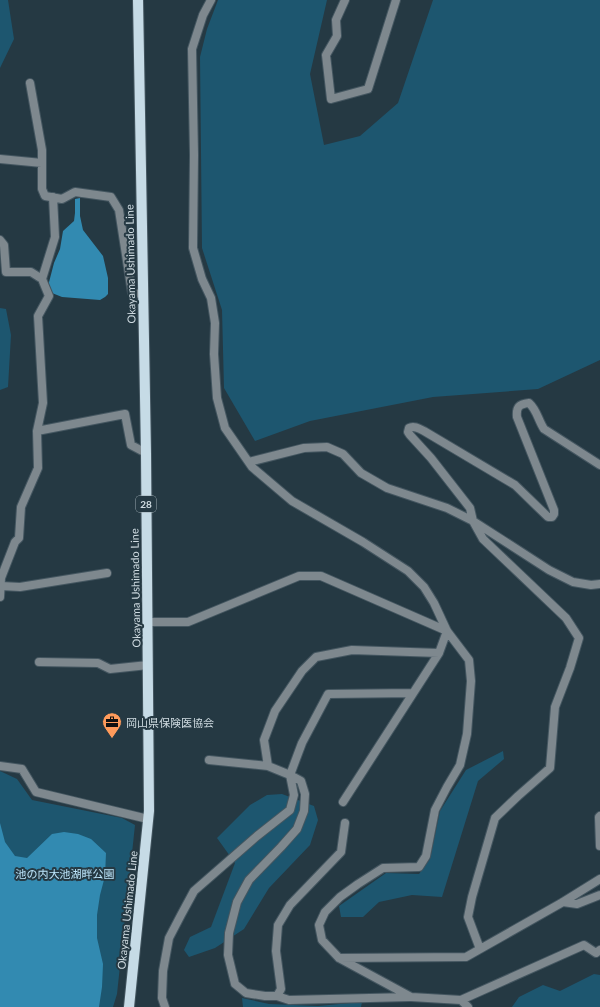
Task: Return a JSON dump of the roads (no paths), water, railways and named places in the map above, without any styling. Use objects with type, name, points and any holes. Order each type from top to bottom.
[{"type":"main road","name":"Okayama Ushimado Line","points":[[129,1007],[149,803],[146,453],[138,0]]},
{"type":"street","points":[[211,0],[203,15],[192,49],[194,155],[193,248],[202,279],[211,298],[215,323],[214,354],[217,398],[226,428],[249,462],[257,471],[292,501],[408,571],[424,587],[434,603],[447,632],[469,660],[471,681],[467,734],[460,765],[435,810],[426,856],[419,866],[383,868],[358,884],[340,897],[324,912],[320,925],[322,940],[338,958],[411,997]]},
{"type":"street","points":[[345,0],[336,20],[337,36],[326,55],[331,99],[368,89],[396,0]]},
{"type":"street","points":[[30,84],[42,150],[42,189],[45,196],[62,199],[75,192],[111,197],[119,210],[132,293],[143,294]]},
{"type":"street","points":[[0,159],[42,163]]},
{"type":"street","points":[[42,279],[55,237],[53,197]]},
{"type":"street","points":[[0,240],[4,245],[6,272],[31,272],[42,279],[49,296],[38,316],[43,403],[37,431],[38,468],[21,507],[19,538],[15,542],[2,578],[0,597]]},
{"type":"street","points":[[480,949],[468,917],[472,897],[496,818],[550,768],[555,707],[570,668],[579,638],[566,618],[483,539],[473,521],[470,508],[431,458],[408,432],[411,426],[416,427],[515,485],[548,517],[552,517],[554,510],[517,417],[516,412],[518,407],[523,404],[529,404],[534,408],[544,429],[600,465]]},
{"type":"street","points":[[37,431],[125,414],[132,445],[146,453]]},
{"type":"street","points":[[249,462],[304,448],[327,447],[343,454],[361,473],[387,488],[447,508],[473,521],[549,570],[573,582],[591,585],[600,584]]},
{"type":"street","points":[[1,586],[20,587],[107,573]]},
{"type":"street","points":[[147,622],[188,622],[299,576],[321,576],[447,632]]},
{"type":"street","points":[[344,802],[439,653],[447,632]]},
{"type":"street","points":[[268,766],[264,740],[275,710],[302,671],[316,657],[352,650],[439,653]]},
{"type":"street","points":[[39,662],[98,663],[110,669],[148,665]]},
{"type":"street","points":[[165,1007],[162,998],[163,971],[169,938],[194,891],[257,836],[290,810],[294,795],[290,775],[302,743],[328,694],[413,693]]},
{"type":"street","points":[[209,760],[268,766],[301,781],[305,794],[304,811],[297,829],[281,848],[249,880],[237,902],[229,933],[228,955],[235,984],[246,993],[265,996],[278,996],[289,1000],[411,997],[461,1000],[584,945],[596,953],[600,950]]},
{"type":"street","points":[[0,766],[22,769],[36,792],[148,819]]},
{"type":"street","points":[[600,816],[600,846]]},
{"type":"street","points":[[278,996],[281,989],[276,951],[278,925],[290,905],[341,852],[345,823]]},
{"type":"street","points":[[338,958],[466,957],[563,902],[600,879]]},
{"type":"street","points":[[563,902],[577,904],[600,895]]},
{"type":"street","points":[[461,1000],[468,1007]]},
{"type":"place","name":"岡山県保険医協会","points":[[112,739]]},
{"type":"park label","name":"池の内大池湖畔公園","points":[[65,873]]}]
